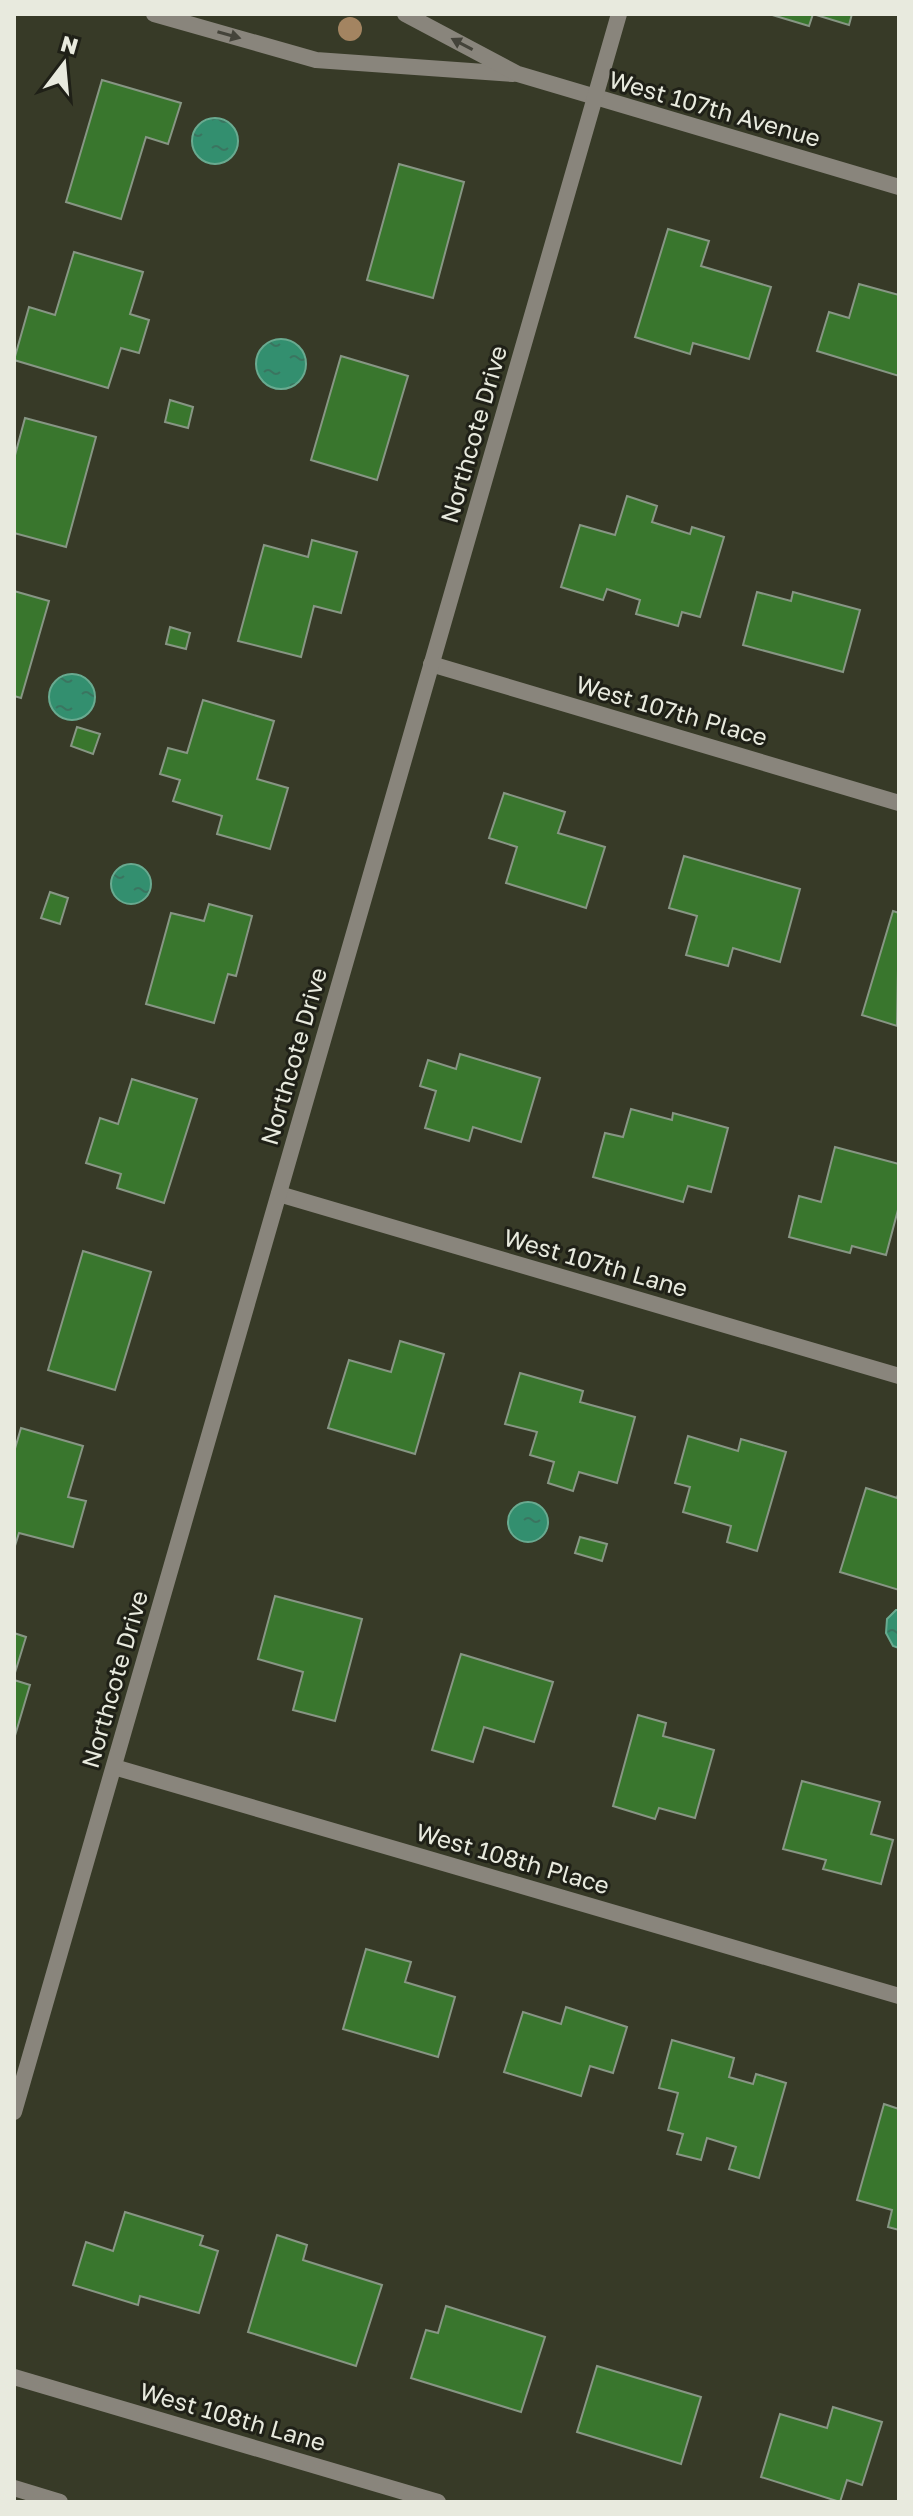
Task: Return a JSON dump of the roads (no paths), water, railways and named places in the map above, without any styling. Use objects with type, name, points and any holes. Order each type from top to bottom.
[{"type":"street","name":"West 107th Avenue","points":[[154,14],[316,60],[518,74]]},
{"type":"street","name":"West 107th Avenue","points":[[405,14],[518,74],[899,187]]},
{"type":"street","name":"Northcote Drive","points":[[14,2112],[619,14]]},
{"type":"street","name":"West 107th Place","points":[[431,664],[899,803]]},
{"type":"street","name":"West 107th Lane","points":[[279,1194],[899,1376]]},
{"type":"street","name":"West 108th Place","points":[[114,1767],[899,1996]]},
{"type":"street","name":"West 108th Lane","points":[[14,2377],[438,2502]]},
{"type":"street","points":[[14,2488],[60,2502]]},
{"type":"water","points":[[215,118],[231,125],[238,141],[231,157],[215,164],[199,157],[192,141],[199,125]]},
{"type":"water","points":[[281,339],[299,346],[306,364],[299,382],[281,389],[263,382],[256,364],[263,346]]},
{"type":"water","points":[[72,674],[89,680],[95,697],[89,714],[72,720],[55,714],[49,697],[55,680]]},
{"type":"water","points":[[131,864],[145,870],[151,884],[145,898],[131,904],[117,898],[111,884],[117,870]]},
{"type":"water","points":[[528,1502],[542,1508],[548,1522],[542,1536],[528,1542],[514,1536],[508,1522],[514,1508]]},
{"type":"water","points":[[899,1610],[899,1648],[893,1646],[886,1633],[887,1619]]}]
